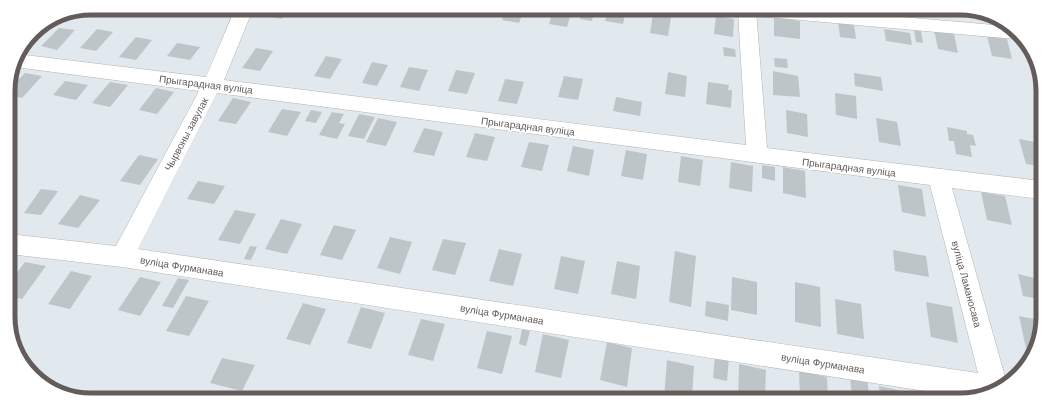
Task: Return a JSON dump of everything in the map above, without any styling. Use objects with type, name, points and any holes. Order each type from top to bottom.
[{"type":"street","name":"Чырвоны завулак","points":[[122,257],[212,85],[241,15]]},
{"type":"street","points":[[747,15],[757,155]]},
{"type":"street","points":[[812,15],[1008,32]]},
{"type":"street","name":"Прыгарадная вуліца","points":[[22,61],[1036,189]]},
{"type":"street","name":"вуліца Ламаносава","points":[[939,178],[994,385]]},
{"type":"street","name":"вуліца Фурманава","points":[[15,245],[122,257],[987,388]]},
{"type":"building","points":[[266,15],[284,15],[282,19],[265,16]]},
{"type":"building","points":[[504,15],[522,15],[519,23],[502,20]]},
{"type":"building","points":[[552,15],[571,15],[567,27],[549,24]]},
{"type":"building","points":[[581,15],[593,15],[592,21],[580,19]]},
{"type":"building","points":[[607,15],[625,15],[623,24],[605,21]]},
{"type":"building","points":[[653,15],[671,17],[668,36],[650,33]]},
{"type":"building","points":[[716,16],[734,19],[733,37],[714,34]]},
{"type":"building","points":[[774,17],[800,21],[800,39],[774,36]]},
{"type":"building","points":[[838,22],[854,24],[856,39],[840,37]]},
{"type":"building","points":[[59,28],[75,30],[57,50],[41,46]]},
{"type":"building","points":[[97,29],[113,32],[96,51],[80,48]]},
{"type":"building","points":[[884,29],[910,33],[912,45],[886,41]]},
{"type":"building","points":[[914,30],[921,31],[923,43],[916,42]]},
{"type":"building","points":[[934,30],[954,33],[958,53],[938,49]]},
{"type":"building","points":[[987,36],[1007,39],[1012,59],[992,56]]},
{"type":"building","points":[[136,37],[152,40],[136,60],[119,57]]},
{"type":"building","points":[[177,43],[200,47],[190,60],[167,56]]},
{"type":"building","points":[[723,47],[735,49],[736,57],[724,56]]},
{"type":"building","points":[[256,48],[273,51],[260,71],[242,68]]},
{"type":"building","points":[[326,56],[342,59],[330,79],[314,76]]},
{"type":"building","points":[[774,58],[787,59],[788,68],[775,67]]},
{"type":"building","points":[[372,62],[388,65],[377,86],[362,83]]},
{"type":"building","points":[[409,67],[428,70],[419,91],[400,87]]},
{"type":"building","points":[[456,70],[475,73],[467,94],[448,91]]},
{"type":"building","points":[[773,71],[798,76],[800,97],[773,95]]},
{"type":"building","points":[[668,72],[687,76],[685,97],[665,94]]},
{"type":"building","points":[[25,73],[42,76],[22,98],[15,96],[15,83]]},
{"type":"building","points":[[854,73],[881,77],[883,91],[855,86]]},
{"type":"building","points":[[564,76],[583,79],[578,100],[558,97]]},
{"type":"building","points":[[505,79],[524,82],[517,104],[498,101]]},
{"type":"building","points":[[65,81],[88,85],[76,100],[53,95]]},
{"type":"building","points":[[110,82],[128,85],[110,107],[92,103]]},
{"type":"building","points":[[708,82],[729,85],[728,90],[732,90],[731,108],[706,104]]},
{"type":"building","points":[[156,88],[174,92],[157,114],[139,110]]},
{"type":"building","points":[[835,93],[856,96],[857,119],[836,115]]},
{"type":"building","points":[[616,97],[642,102],[640,116],[613,111]]},
{"type":"building","points":[[233,98],[251,102],[236,124],[218,121]]},
{"type":"building","points":[[282,109],[301,112],[287,136],[268,132]]},
{"type":"building","points":[[311,110],[322,112],[316,123],[305,121]]},
{"type":"building","points":[[786,110],[807,114],[808,137],[787,133]]},
{"type":"building","points":[[332,112],[344,114],[339,123],[345,124],[337,139],[319,135]]},
{"type":"building","points":[[359,114],[375,117],[364,139],[348,136]]},
{"type":"building","points":[[378,118],[397,122],[386,146],[366,142]]},
{"type":"building","points":[[876,118],[897,122],[901,146],[879,142]]},
{"type":"building","points":[[947,127],[967,131],[967,134],[973,135],[976,146],[970,145],[972,157],[956,154],[954,141],[949,141]]},
{"type":"building","points":[[424,128],[443,132],[434,156],[413,152]]},
{"type":"building","points":[[475,133],[495,137],[487,161],[466,157]]},
{"type":"building","points":[[1019,139],[1036,142],[1036,165],[1026,164]]},
{"type":"building","points":[[529,142],[549,145],[542,171],[521,167]]},
{"type":"building","points":[[573,146],[594,150],[589,176],[567,171]]},
{"type":"building","points":[[626,150],[647,154],[643,180],[621,176]]},
{"type":"building","points":[[139,155],[158,159],[140,185],[120,181]]},
{"type":"building","points":[[681,156],[703,160],[700,186],[678,182]]},
{"type":"building","points":[[731,162],[753,166],[752,192],[729,188]]},
{"type":"building","points":[[762,165],[775,167],[775,181],[762,178]]},
{"type":"building","points":[[783,167],[805,171],[806,198],[783,193]]},
{"type":"building","points":[[198,181],[225,186],[214,204],[187,199]]},
{"type":"building","points":[[898,185],[922,189],[926,217],[902,212]]},
{"type":"building","points":[[41,189],[58,191],[41,215],[24,213]]},
{"type":"building","points":[[981,192],[1005,196],[1012,225],[987,220]]},
{"type":"building","points":[[80,195],[100,200],[78,228],[58,224]]},
{"type":"building","points":[[235,210],[256,214],[240,244],[218,240]]},
{"type":"building","points":[[281,219],[302,224],[287,254],[265,249]]},
{"type":"building","points":[[334,225],[356,230],[342,260],[320,255]]},
{"type":"building","points":[[390,237],[412,242],[400,274],[377,268]]},
{"type":"building","points":[[443,239],[466,243],[455,275],[432,270]]},
{"type":"building","points":[[250,246],[257,247],[251,260],[244,259]]},
{"type":"building","points":[[499,249],[522,254],[513,286],[489,281]]},
{"type":"building","points":[[893,250],[926,256],[929,277],[895,271]]},
{"type":"building","points":[[675,251],[696,256],[691,307],[669,302]]},
{"type":"building","points":[[561,256],[585,261],[578,294],[554,289]]},
{"type":"building","points":[[617,261],[640,266],[636,299],[611,294]]},
{"type":"building","points":[[25,262],[46,266],[22,299],[15,297],[15,275]]},
{"type":"building","points":[[71,271],[92,276],[70,309],[48,304]]},
{"type":"building","points":[[1018,274],[1036,278],[1036,298],[1023,296]]},
{"type":"building","points":[[140,277],[161,282],[140,316],[118,310]]},
{"type":"building","points":[[732,277],[757,282],[757,315],[731,310]]},
{"type":"building","points":[[178,278],[189,280],[173,308],[162,306]]},
{"type":"building","points":[[795,282],[820,287],[821,327],[795,322]]},
{"type":"building","points":[[186,296],[209,301],[189,336],[166,331]]},
{"type":"building","points":[[835,299],[861,304],[864,339],[837,334]]},
{"type":"building","points":[[706,301],[729,305],[728,321],[705,316]]},
{"type":"building","points":[[926,302],[952,307],[958,343],[931,337]]},
{"type":"building","points":[[303,303],[326,309],[310,345],[286,339]]},
{"type":"building","points":[[361,307],[385,313],[371,349],[347,343]]},
{"type":"building","points":[[1019,316],[1036,319],[1035,332],[1027,353]]},
{"type":"building","points":[[421,319],[445,324],[433,361],[408,355]]},
{"type":"building","points":[[522,329],[530,331],[526,346],[519,344]]},
{"type":"building","points":[[487,331],[512,336],[502,374],[477,368]]},
{"type":"building","points":[[543,334],[569,340],[561,378],[535,372]]},
{"type":"building","points":[[607,342],[632,348],[627,387],[600,380]]},
{"type":"building","points":[[715,356],[729,358],[727,381],[713,378]]},
{"type":"building","points":[[222,358],[255,365],[242,391],[210,383]]},
{"type":"building","points":[[667,360],[694,366],[692,393],[664,393]]},
{"type":"building","points":[[739,364],[766,370],[765,393],[738,393]]},
{"type":"building","points":[[799,371],[827,377],[828,393],[800,393]]},
{"type":"building","points":[[850,376],[867,379],[869,393],[851,393]]},
{"type":"building","points":[[879,386],[907,393],[880,393]]}]
